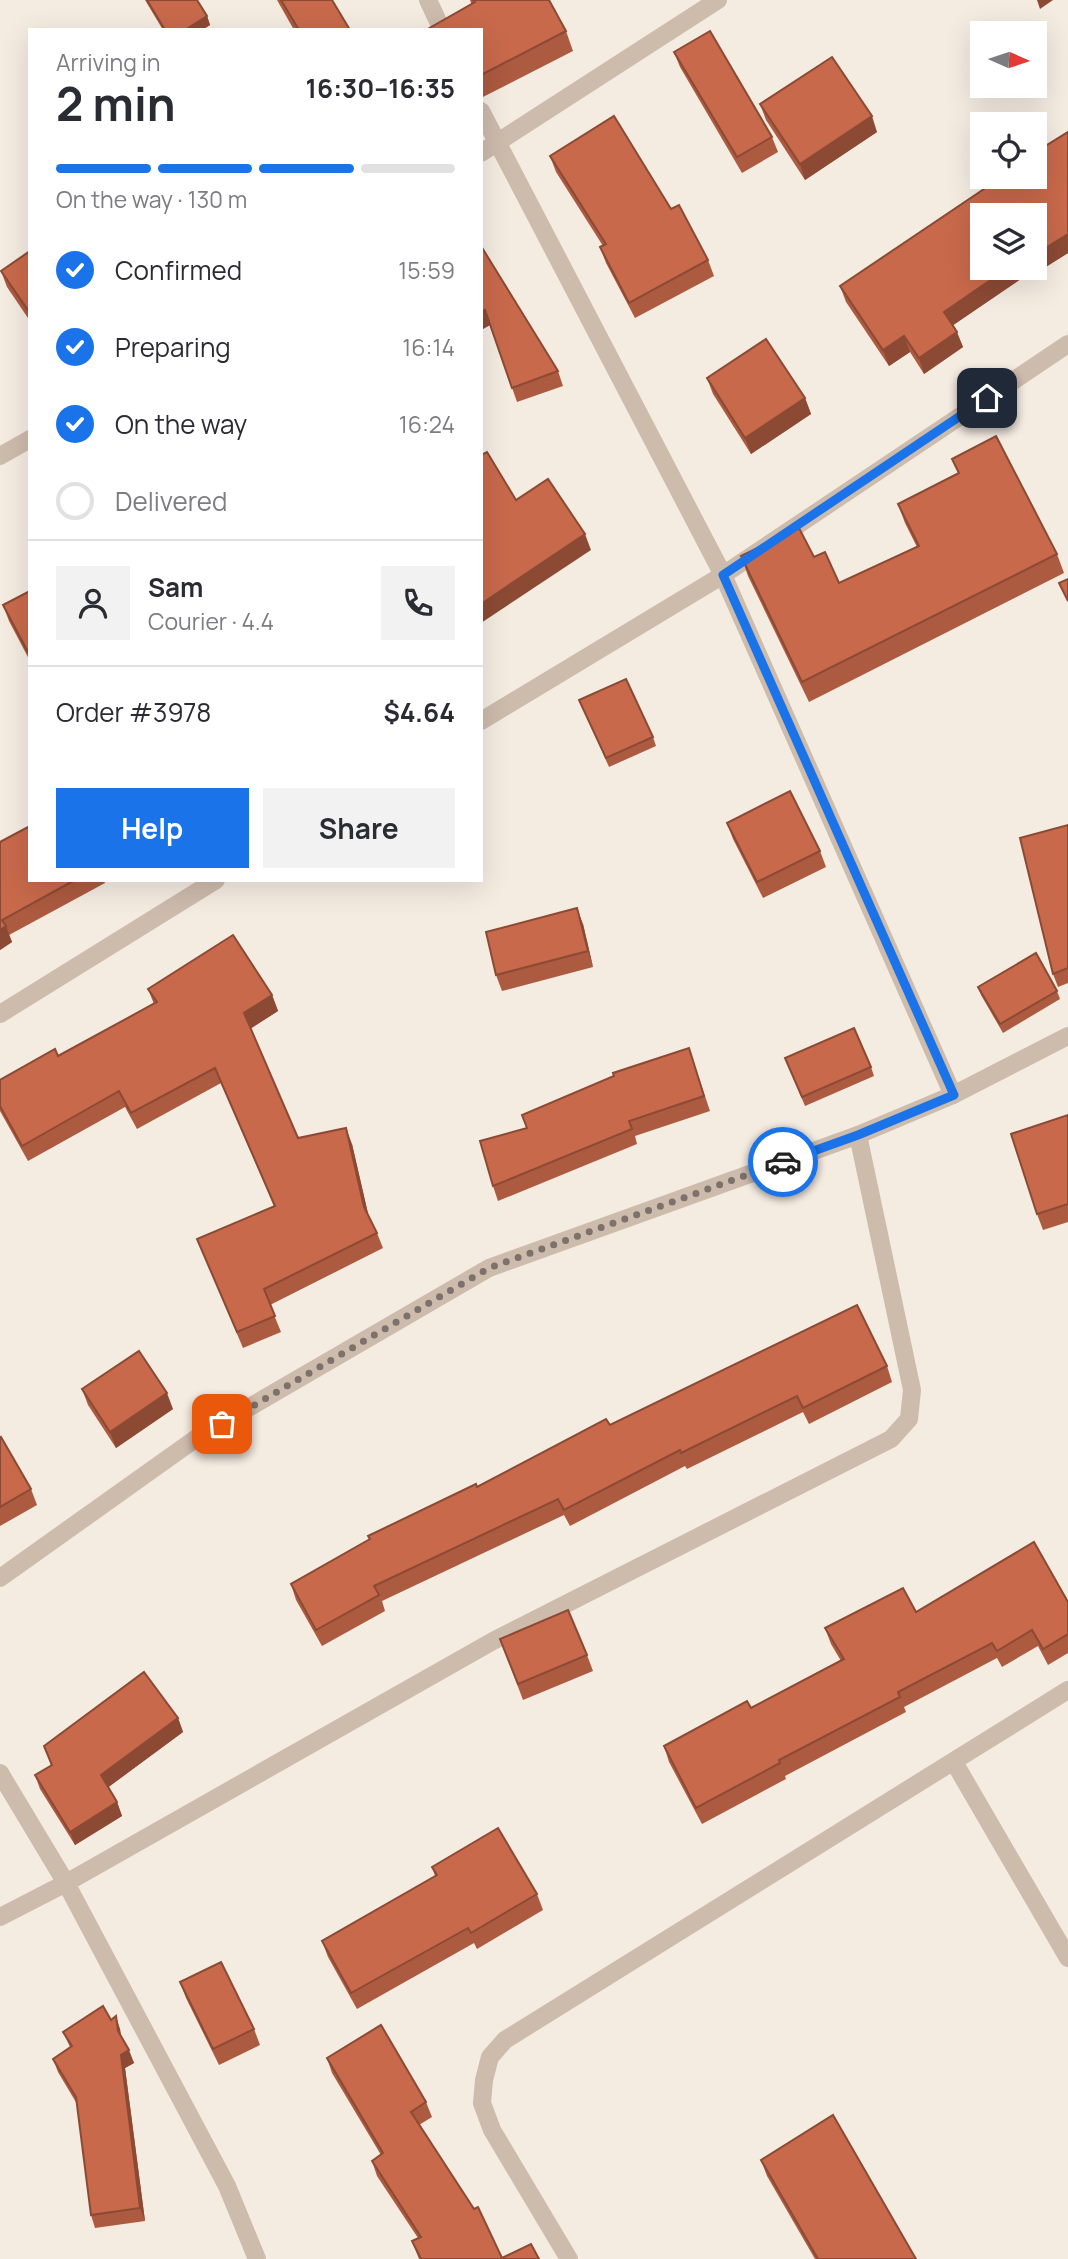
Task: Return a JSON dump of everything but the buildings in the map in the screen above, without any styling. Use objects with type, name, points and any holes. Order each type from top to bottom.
[{"type":"street","points":[[428,0],[441,28]]},
{"type":"street","points":[[489,148],[718,0]]},
{"type":"street","points":[[483,120],[489,148],[723,575],[954,1095]]},
{"type":"street","points":[[483,720],[723,575],[1068,344]]},
{"type":"street","points":[[0,456],[28,440]]},
{"type":"street","points":[[0,1014],[213,882]]},
{"type":"street","points":[[0,1578],[198,1437],[489,1268],[858,1135],[954,1095],[1068,1036]]},
{"type":"street","points":[[0,1917],[66,1883],[493,1641],[891,1439],[909,1419],[912,1390],[858,1135]]},
{"type":"street","points":[[569,2259],[492,2130],[482,2103],[490,2057],[505,2040],[1068,1690]]},
{"type":"street","points":[[954,1762],[1068,1958]]},
{"type":"street","points":[[0,1773],[66,1883],[227,2186],[257,2259]]},
{"type":"way so far","points":[[222,1424],[489,1268],[783,1162]]},
{"type":"route","points":[[783,1162],[858,1135],[954,1095],[723,575],[987,398]]}]
